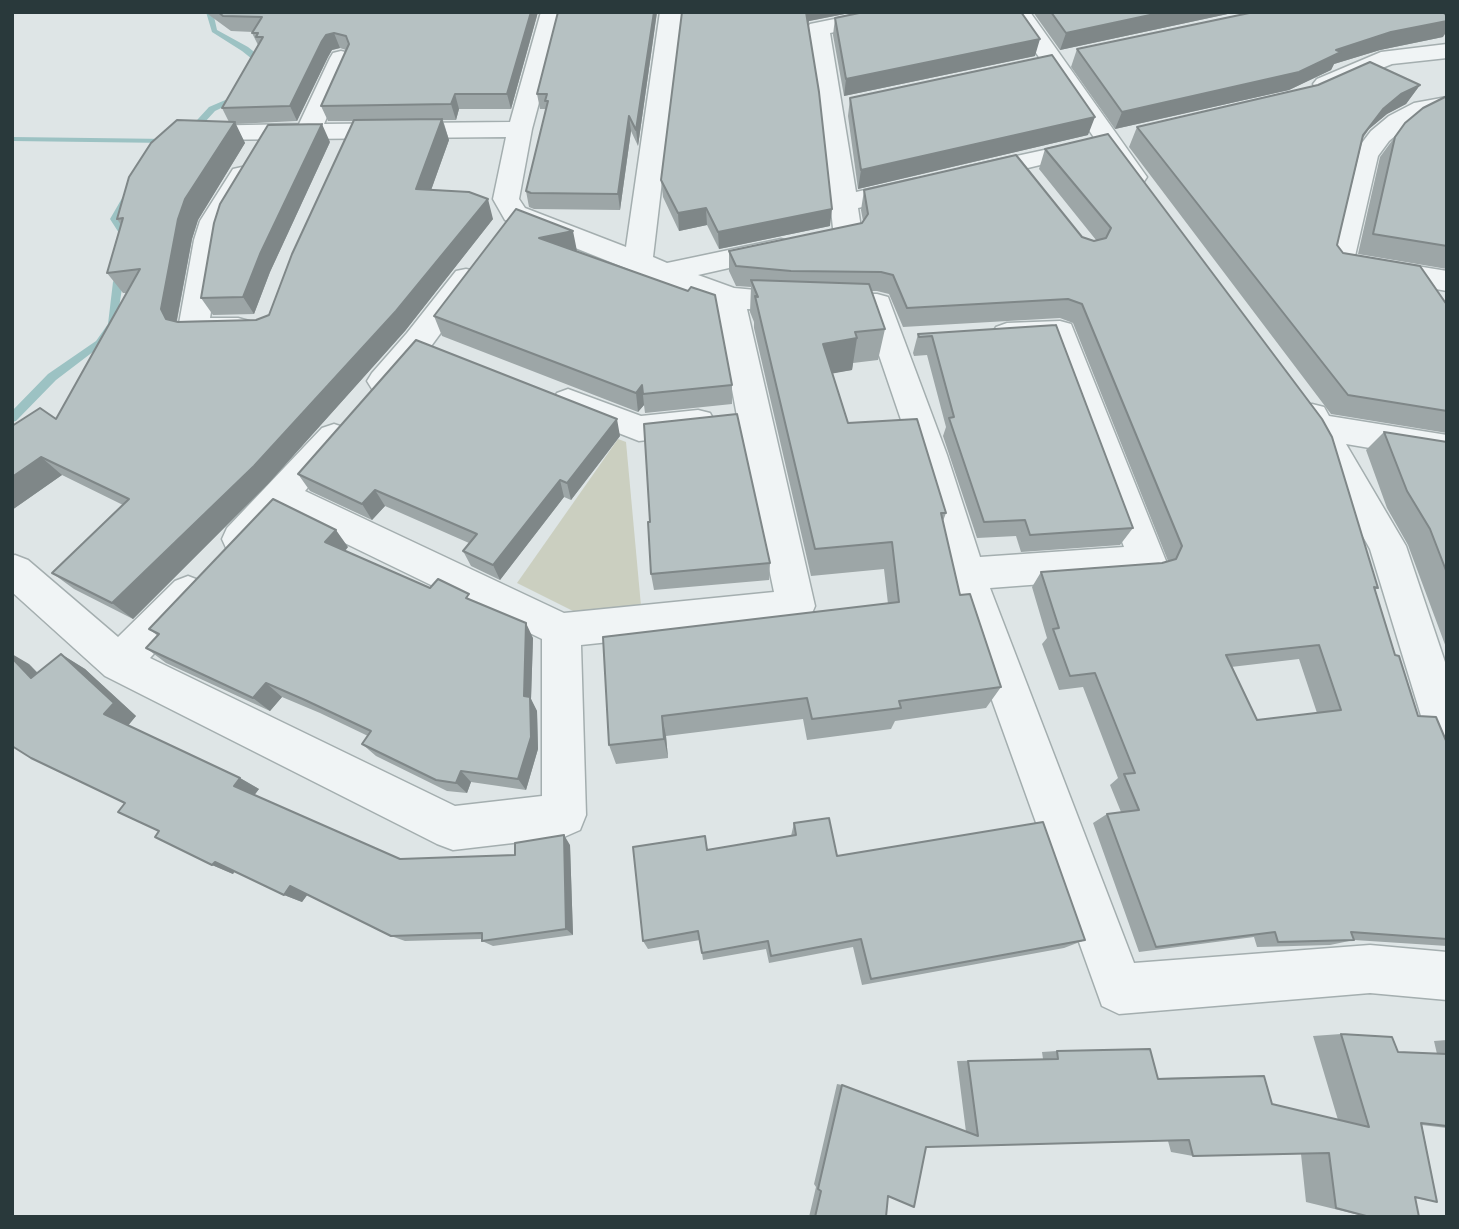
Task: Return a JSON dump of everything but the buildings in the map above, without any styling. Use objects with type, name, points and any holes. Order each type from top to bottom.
[{"type":"street","points":[[119,663],[282,496],[359,408],[431,346],[499,235],[520,129],[552,12]]},
{"type":"street","points":[[638,260],[671,12]]},
{"type":"street","points":[[667,272],[848,234],[832,109],[818,29],[903,12]]},
{"type":"street","points":[[1018,12],[1053,60],[1122,139],[1149,197]]},
{"type":"street","points":[[1309,92],[1363,66],[1389,57],[1447,51]]},
{"type":"street","points":[[1027,65],[1080,54]]},
{"type":"street","points":[[1414,54],[1443,86],[1423,108],[1398,121],[1380,136],[1365,156],[1339,263],[1415,276],[1440,293]]},
{"type":"street","points":[[308,131],[341,58]]},
{"type":"street","points":[[832,109],[858,103]]},
{"type":"street","points":[[196,133],[308,131],[346,142],[520,129]]},
{"type":"street","points":[[268,131],[214,221],[208,240],[193,329],[268,327]]},
{"type":"street","points":[[845,203],[1122,139]]},
{"type":"street","points":[[1017,163],[1035,184]]},
{"type":"street","points":[[499,235],[638,260],[730,298],[789,303],[877,304],[930,455],[966,574],[1119,989],[1370,969],[1447,976]]},
{"type":"street","points":[[282,496],[561,630],[796,606],[752,416],[730,298]]},
{"type":"street","points":[[966,574],[1148,561],[1060,331],[981,336]]},
{"type":"street","points":[[889,341],[929,339]]},
{"type":"street","points":[[535,387],[639,429],[752,416]]},
{"type":"street","points":[[1296,394],[1320,427],[1388,547],[1447,732]]},
{"type":"street","points":[[1320,427],[1447,448]]},
{"type":"street","points":[[12,573],[15,571],[119,663],[453,828],[564,815],[561,630]]},
{"type":"green space","points":[[618,439],[626,442],[641,606],[583,616],[517,583]]},
{"type":"waterway","points":[[209,12],[214,31],[245,49],[265,65]]},
{"type":"waterway","points":[[190,133],[212,109],[240,97]]},
{"type":"waterway","points":[[12,139],[169,141]]},
{"type":"waterway","points":[[128,195],[114,219],[129,242]]},
{"type":"waterway","points":[[12,418],[52,377],[99,343],[113,325],[118,282],[123,272]]}]
